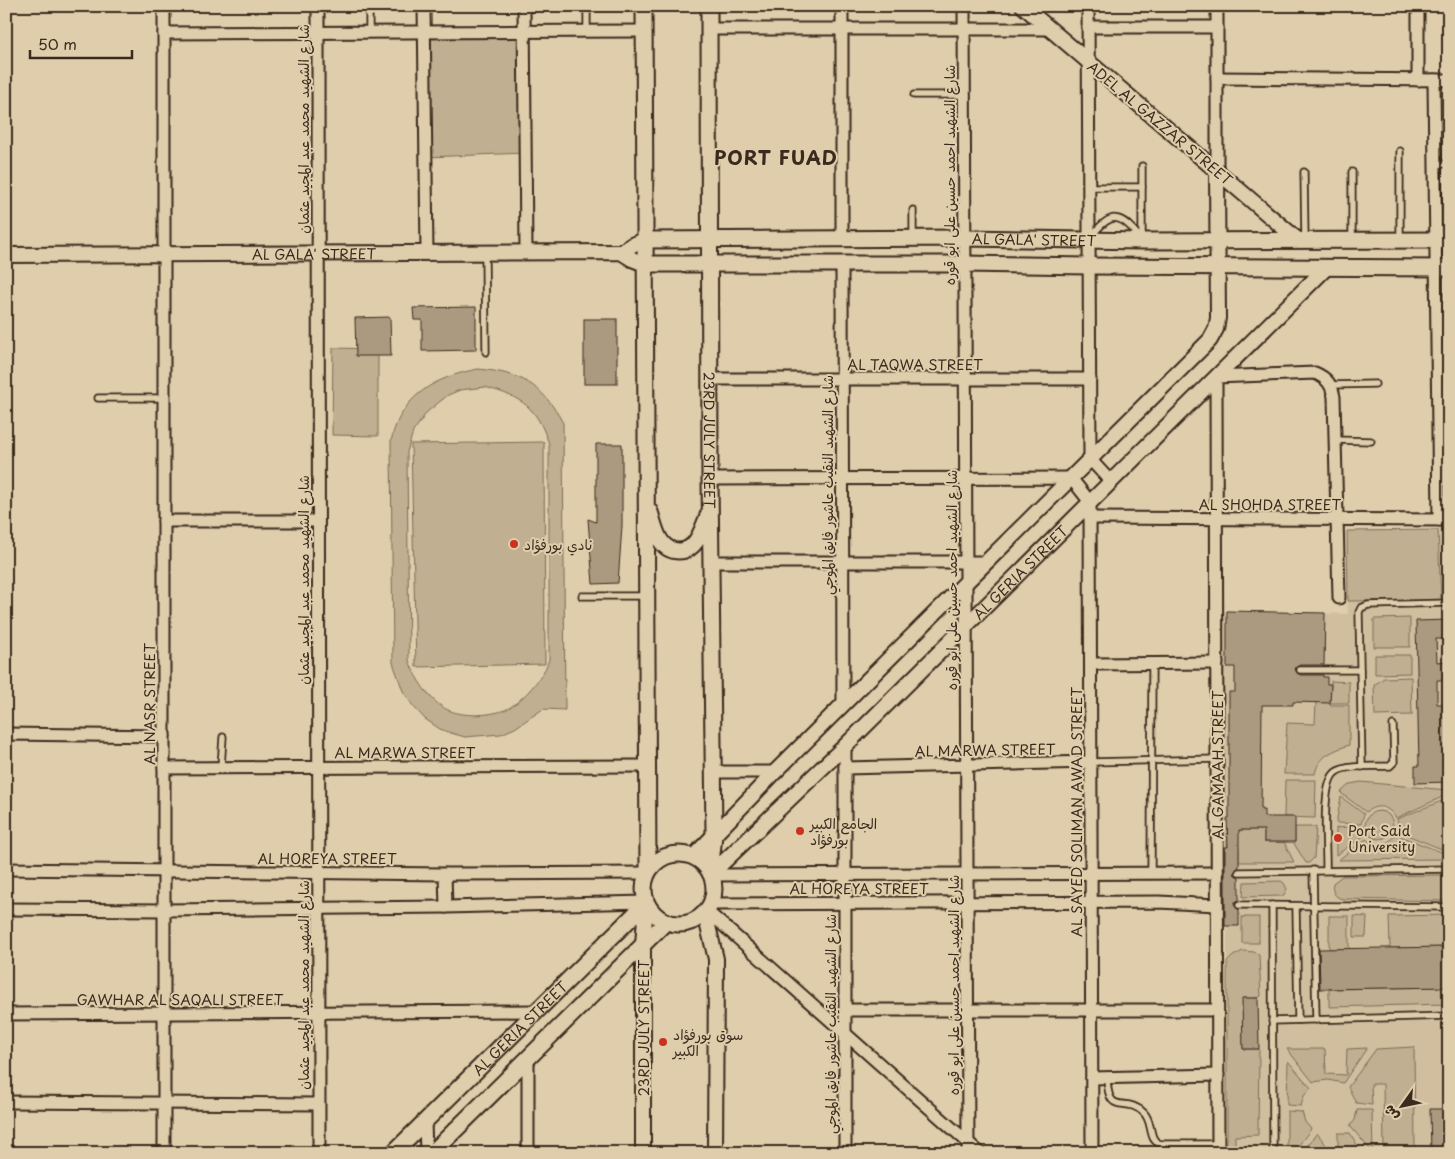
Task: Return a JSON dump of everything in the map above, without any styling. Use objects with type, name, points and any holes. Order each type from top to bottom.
[{"type":"main road","points":[[644,6],[648,872],[644,887],[646,903],[654,915],[666,922],[682,925],[691,923],[708,910],[714,889],[711,874],[694,857],[676,854],[668,856],[653,864],[648,872]]},
{"type":"main road","name":"23RD JULY STREET","points":[[709,6],[710,479],[714,835],[711,874]]},
{"type":"main road","name":"AL GALA' STREET","points":[[645,240],[965,238],[1142,241],[1442,240]]},
{"type":"main road","name":"AL GALA' STREET","points":[[645,264],[965,264],[1442,268]]},
{"type":"main road","points":[[646,499],[658,538],[667,548],[680,551],[692,546],[711,508]]},
{"type":"main road","name":"AL GERIA STREET","points":[[393,1153],[646,903]]},
{"type":"main road","name":"AL GERIA STREET","points":[[432,1153],[666,922]]},
{"type":"street","name":"AL NASR STREET","points":[[164,6],[164,1153]]},
{"type":"street","name":"شارع الشهيد محمد عبد المجيد عثمان","points":[[318,6],[319,1153]]},
{"type":"street","points":[[424,6],[427,253]]},
{"type":"street","points":[[524,6],[526,253]]},
{"type":"street","points":[[842,6],[842,239]]},
{"type":"street","name":"شارع الشهيد احمد حسين على ابو قوره","points":[[964,6],[968,1148]]},
{"type":"street","name":"ADEL AL GAZZAR STREET","points":[[1023,6],[1301,240]]},
{"type":"street","points":[[1088,6],[1090,459],[1111,482]]},
{"type":"street","points":[[694,857],[775,772],[1213,335],[1217,324],[1217,6]]},
{"type":"street","points":[[1418,6],[1418,80]]},
{"type":"street","points":[[1088,27],[1217,27]]},
{"type":"street","points":[[710,29],[1050,29]]},
{"type":"street","points":[[164,33],[644,31]]},
{"type":"street","points":[[1217,78],[1449,80]]},
{"type":"street","points":[[1434,80],[1434,164],[1442,240],[1444,520]]},
{"type":"street","name":"AL GALA' STREET","points":[[6,255],[621,252],[645,240]]},
{"type":"street","name":"AL GALA' STREET","points":[[621,252],[645,264]]},
{"type":"street","name":"شارع الشهيد النقيب عاشور فايق الموجي","points":[[842,265],[843,705]]},
{"type":"street","name":"AL GERIA STREET","points":[[711,874],[844,746],[1327,268]]},
{"type":"street","points":[[1216,377],[1316,373],[1327,380],[1330,385],[1334,397],[1339,598]]},
{"type":"street","name":"AL GAMAAH STREET","points":[[1216,377],[1218,1148]]},
{"type":"street","name":"AL TAQWA STREET","points":[[710,379],[1090,379]]},
{"type":"street","points":[[710,479],[1071,478]]},
{"type":"street","points":[[1071,478],[1090,502]]},
{"type":"street","name":"AL SAYED SOLIMAN AWAD STREET","points":[[1090,502],[1092,1153]]},
{"type":"street","name":"AL SHOHDA STREET","points":[[1090,518],[1444,520]]},
{"type":"street","points":[[164,521],[318,521]]},
{"type":"street","points":[[711,562],[986,562]]},
{"type":"street","points":[[1091,664],[1217,663]]},
{"type":"street","points":[[6,734],[164,736]]},
{"type":"street","name":"شارع الشهيد النقيب عاشور فايق الموجي","points":[[844,746],[845,1153]]},
{"type":"street","name":"AL MARWA STREET","points":[[845,768],[1091,762]]},
{"type":"street","name":"AL MARWA STREET","points":[[164,768],[647,766]]},
{"type":"street","points":[[713,772],[775,772]]},
{"type":"street","name":"AL HOREYA STREET","points":[[6,869],[445,874],[648,872]]},
{"type":"street","name":"AL HOREYA STREET","points":[[711,874],[1218,873]]},
{"type":"street","points":[[445,874],[446,907]]},
{"type":"street","name":"AL HOREYA STREET","points":[[708,910],[845,903],[1091,902],[1218,905]]},
{"type":"street","points":[[6,909],[164,910],[646,903]]},
{"type":"street","name":"23RD JULY STREET","points":[[642,1153],[643,945],[646,903]]},
{"type":"street","points":[[708,910],[968,1148],[980,1153]]},
{"type":"street","points":[[708,910],[716,959],[715,1153]]},
{"type":"street","points":[[845,1010],[1217,1010]]},
{"type":"street","name":"GAWHAR AL SAQALI STREET","points":[[6,1014],[535,1011]]},
{"type":"street","points":[[528,1058],[528,1153]]},
{"type":"street","points":[[1092,1078],[1218,1075]]},
{"type":"street","points":[[6,1102],[318,1104]]},
{"type":"street","points":[[425,1122],[426,1153]]},
{"type":"lane","points":[[369,6],[369,32]]},
{"type":"lane","points":[[587,6],[587,31]]},
{"type":"lane","points":[[914,95],[964,95]]},
{"type":"lane","points":[[1400,151],[1400,240]]},
{"type":"lane","points":[[1434,164],[1449,164]]},
{"type":"lane","points":[[1142,166],[1142,241]]},
{"type":"lane","points":[[1301,240],[1304,172]]},
{"type":"lane","points":[[1352,172],[1352,240]]},
{"type":"lane","points":[[1089,187],[1142,187]]},
{"type":"lane","points":[[913,210],[913,239]]},
{"type":"lane","points":[[1089,240],[1105,221],[1115,218],[1129,224],[1142,241]]},
{"type":"lane","points":[[485,253],[486,352]]},
{"type":"lane","points":[[1330,385],[1375,384]]},
{"type":"lane","points":[[98,398],[164,398]]},
{"type":"lane","points":[[1335,440],[1371,441]]},
{"type":"lane","points":[[582,596],[646,596]]},
{"type":"lane","points":[[1362,767],[1358,615],[1361,608],[1368,606],[1449,603]]},
{"type":"lane","points":[[1151,874],[1152,664]]},
{"type":"lane","points":[[1300,670],[1360,670]]},
{"type":"lane","points":[[1326,870],[1326,796],[1331,778],[1336,772],[1343,769],[1390,766],[1393,764],[1393,725]]},
{"type":"lane","points":[[221,768],[222,737]]},
{"type":"lane","name":"AL MARWA STREET","points":[[1091,762],[1217,759]]},
{"type":"lane","points":[[1239,872],[1449,869]]},
{"type":"lane","points":[[1313,870],[1316,1020]]},
{"type":"lane","points":[[1239,905],[1449,907]]},
{"type":"lane","points":[[1272,905],[1273,1153]]},
{"type":"lane","points":[[1296,906],[1298,1020]]},
{"type":"lane","points":[[1272,1021],[1449,1016]]},
{"type":"lane","points":[[1107,1078],[1107,1091],[1110,1098],[1115,1102],[1132,1105],[1143,1112],[1150,1122],[1153,1138],[1156,1143],[1218,1148]]},
{"type":"shaded area","points":[[424,32],[524,32],[525,153],[426,157]]},
{"type":"shaded area","points":[[333,348],[378,349],[378,436],[332,435]]},
{"type":"shaded area","points":[[478,369],[493,371],[529,383],[547,399],[563,423],[565,710],[543,709],[515,728],[501,734],[465,737],[440,729],[425,719],[403,691],[393,663],[391,441],[403,411],[412,400],[435,383]],"holes":[[[485,387],[519,400],[533,412],[549,444],[549,659],[535,684],[512,706],[491,714],[469,715],[448,710],[435,701],[419,682],[409,660],[407,452],[413,432],[427,412],[448,395],[460,390]]]},
{"type":"shaded area","points":[[544,442],[545,664],[416,667],[411,444]]},
{"type":"shaded area","points":[[1438,530],[1441,600],[1348,601],[1347,531]]},
{"type":"shaded area","name":"Port Said University","points":[[1449,530],[1449,1153],[1227,1153],[1227,927],[1220,926],[1220,847],[1227,847],[1227,801],[1222,801],[1223,611],[1348,614],[1347,531]]},
{"type":"shaded area","points":[[1410,618],[1410,647],[1374,647],[1374,619]]},
{"type":"shaded area","points":[[1375,655],[1410,655],[1410,673],[1375,674]]},
{"type":"shaded area","points":[[1411,677],[1412,715],[1375,716],[1374,685],[1384,678]]},
{"type":"shaded area","points":[[1331,681],[1349,682],[1349,703],[1331,703],[1330,705],[1349,705],[1349,745],[1323,758],[1315,774],[1284,774],[1287,723],[1315,724],[1316,702],[1330,702]]},
{"type":"shaded area","points":[[1285,780],[1316,780],[1315,818],[1284,817]]},
{"type":"shaded area","points":[[1361,782],[1447,790],[1449,794],[1396,818],[1390,811],[1382,807],[1375,807],[1366,812],[1342,794],[1341,792],[1350,784]]},
{"type":"shaded area","points":[[1341,797],[1364,814],[1361,824],[1336,823]]},
{"type":"shaded area","points":[[1449,798],[1449,852],[1397,831],[1397,819]]},
{"type":"shaded area","points":[[1379,811],[1389,815],[1393,825],[1389,835],[1379,839],[1369,835],[1365,825],[1369,815]]},
{"type":"shaded area","points":[[1361,826],[1364,836],[1336,855],[1336,828]]},
{"type":"shaded area","points":[[1295,827],[1316,827],[1314,858],[1309,863],[1306,863],[1293,842],[1295,842]]},
{"type":"shaded area","points":[[1227,830],[1264,830],[1264,842],[1284,842],[1294,862],[1239,862],[1239,847],[1227,847]]},
{"type":"shaded area","points":[[1395,834],[1449,855],[1449,859],[1338,860],[1366,839],[1378,845],[1386,843]]},
{"type":"shaded area","points":[[1449,875],[1449,901],[1343,899],[1334,894],[1333,889],[1333,883],[1342,876]]},
{"type":"shaded area","points":[[1281,881],[1287,889],[1283,896],[1243,897],[1244,882]]},
{"type":"shaded area","points":[[1449,915],[1449,947],[1390,948],[1389,916]]},
{"type":"shaded area","points":[[1329,916],[1349,916],[1349,949],[1329,949]]},
{"type":"shaded area","points":[[1354,916],[1367,917],[1366,937],[1354,937]]},
{"type":"shaded area","points":[[1242,917],[1259,917],[1259,943],[1242,943]]},
{"type":"shaded area","points":[[1243,951],[1254,952],[1259,955],[1261,996],[1258,998],[1243,998],[1243,1049],[1259,1049],[1258,1135],[1235,1136],[1235,1153],[1227,1153],[1227,962],[1233,956]]},
{"type":"shaded area","points":[[1449,987],[1449,1004],[1329,1007],[1329,989]]},
{"type":"shaded area","points":[[1414,1047],[1415,1153],[1384,1153],[1383,1084],[1371,1084],[1372,1105],[1356,1103],[1348,1087],[1376,1049]]},
{"type":"shaded area","points":[[1367,1048],[1343,1083],[1328,1080],[1313,1082],[1287,1049],[1325,1049],[1326,1074],[1346,1075],[1347,1049]]},
{"type":"shaded area","points":[[1288,1061],[1311,1088],[1304,1096],[1301,1106],[1287,1105]]},
{"type":"shaded area","points":[[1357,1110],[1372,1110],[1373,1153],[1350,1126],[1355,1120]]},
{"type":"shaded area","points":[[1287,1111],[1302,1112],[1305,1122],[1311,1129],[1293,1153],[1287,1153]]},
{"type":"shaded area","points":[[1317,1133],[1332,1153],[1302,1153]]},
{"type":"shaded area","points":[[1338,1133],[1350,1133],[1362,1153],[1338,1153]]},
{"type":"building","points":[[476,307],[476,350],[422,351],[422,320],[414,320],[413,308]]},
{"type":"building","points":[[390,317],[391,356],[356,356],[355,318]]},
{"type":"building","points":[[584,319],[617,319],[617,384],[584,384]]},
{"type":"building","points":[[596,444],[622,444],[622,526],[618,583],[593,584],[588,519],[596,522]]},
{"type":"building","points":[[1227,611],[1325,613],[1324,665],[1300,665],[1295,670],[1300,675],[1323,675],[1323,677],[1327,677],[1327,684],[1331,684],[1330,703],[1293,702],[1293,705],[1262,705],[1261,810],[1264,810],[1264,817],[1295,817],[1295,842],[1264,842],[1264,830],[1239,830],[1239,867],[1234,872],[1239,877],[1239,900],[1234,905],[1239,910],[1239,926],[1225,926],[1225,847],[1228,847],[1227,818],[1229,818],[1229,692],[1235,692],[1235,667],[1227,667]]},
{"type":"building","points":[[1449,620],[1449,639],[1436,639],[1437,662],[1449,661],[1449,680],[1437,680],[1437,704],[1449,704],[1449,782],[1415,783],[1415,766],[1419,766],[1416,621]]},
{"type":"building","points":[[1449,947],[1449,987],[1320,989],[1319,949]]},
{"type":"building","points":[[1242,998],[1258,998],[1259,1049],[1243,1049]]},
{"type":"building","points":[[1430,1109],[1449,1109],[1449,1153],[1431,1153]]},
{"type":"place","name":"نادي بورفؤاد","points":[[514,544]]},
{"type":"place","name":"الجامع الكبير بورفؤاد","points":[[800,831]]},
{"type":"place","name":"Port Said University","points":[[1338,838]]},
{"type":"place","name":"سوق بورفؤاد الكبير","points":[[663,1042]]},
{"type":"district","name":"PORT FUAD","points":[[776,157]]}]
